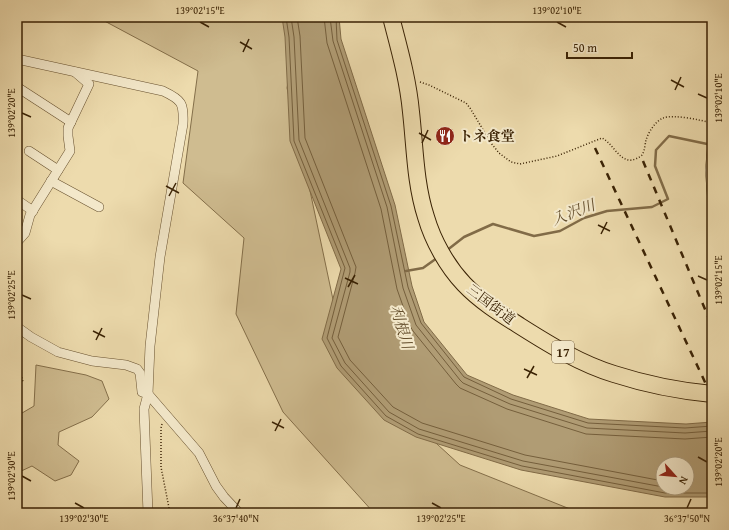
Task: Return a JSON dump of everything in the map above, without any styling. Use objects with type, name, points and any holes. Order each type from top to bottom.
[{"type":"highway","name":"三国街道","points":[[391,17],[406,77],[411,111],[414,154],[425,216],[440,250],[452,270],[463,283],[474,294],[506,317],[567,354],[590,365],[614,374],[671,388],[712,394]]},
{"type":"street","points":[[17,59],[164,91],[175,97],[181,103],[184,111],[184,124],[160,257],[150,346],[148,394],[144,410],[148,513]]},
{"type":"street","points":[[17,242],[25,233],[30,215],[70,152],[68,128],[89,84],[74,71]]},
{"type":"street","points":[[17,87],[71,122]]},
{"type":"street","points":[[712,150],[710,170],[712,196]]},
{"type":"street","points":[[29,151],[58,170]]},
{"type":"street","points":[[51,181],[98,207]]},
{"type":"street","points":[[17,200],[33,211]]},
{"type":"street","points":[[17,327],[31,337],[58,352],[92,361],[126,365],[136,368],[140,373],[142,392],[148,394],[199,453],[216,486],[239,513]]},
{"type":"path","points":[[406,77],[429,85],[466,103],[499,153],[512,162],[520,164],[557,156],[602,138],[624,158],[630,160],[636,159],[642,155],[645,148],[646,139],[652,128],[663,118],[672,116],[702,120],[712,123]]},
{"type":"path","points":[[17,360],[23,382]]},
{"type":"path","points":[[166,415],[161,428],[162,467],[170,513]]},
{"type":"shaded area","points":[[97,17],[300,17],[287,88],[346,361],[460,465],[580,513],[374,513],[283,412],[236,314],[244,238],[183,183],[198,71]]},
{"type":"shaded area","points":[[36,365],[86,375],[102,381],[109,399],[92,417],[59,432],[58,445],[79,461],[71,475],[55,481],[32,466],[17,473],[17,416],[34,406]]},
{"type":"water","name":"利根川","points":[[282,17],[339,17],[341,39],[395,205],[412,286],[424,322],[467,375],[513,395],[589,419],[686,424],[712,422],[712,497],[660,496],[695,496],[695,456],[655,456],[655,495],[521,470],[416,437],[384,420],[337,368],[322,339],[341,269],[290,141],[285,37]]},
{"type":"waterway","name":"入沢川","points":[[446,251],[464,237],[493,224],[534,236],[560,231],[584,218],[607,211],[652,207],[668,199],[655,166],[656,150],[669,136],[712,145]]},
{"type":"waterway","name":"入沢川","points":[[406,271],[423,268],[437,258]]},
{"type":"railway","points":[[595,148],[712,397]]},
{"type":"railway","points":[[643,161],[712,326]]},
{"type":"place","name":"トネ食堂","points":[[445,136]]}]
